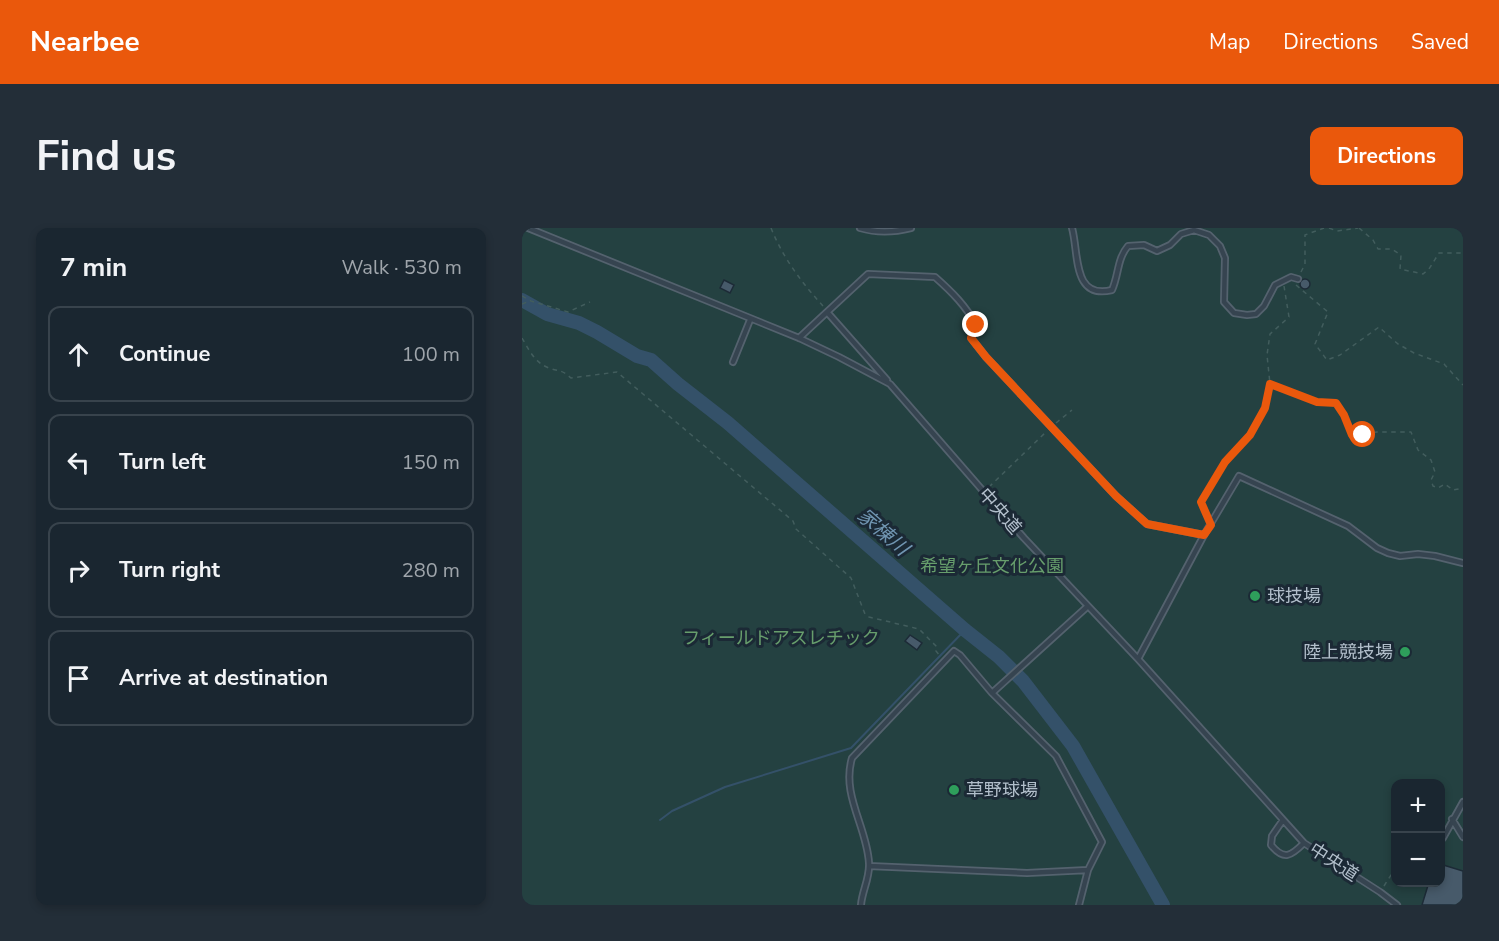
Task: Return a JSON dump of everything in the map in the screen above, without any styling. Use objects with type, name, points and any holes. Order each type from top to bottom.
[{"type":"lane","name":"中央道","points":[[528,228],[799,338],[890,384],[984,492],[1304,843],[1397,905]]},
{"type":"lane","points":[[860,228],[869,231],[893,231],[912,228]]},
{"type":"lane","points":[[1072,228],[1081,277],[1090,289],[1101,292],[1112,290],[1118,277],[1120,255],[1128,246],[1144,245],[1157,251],[1170,245],[1181,234],[1194,230],[1209,235],[1220,246],[1225,258],[1224,302],[1234,313],[1256,314],[1264,306],[1275,285],[1291,277],[1298,279]]},
{"type":"lane","points":[[799,338],[868,274],[936,277],[962,302],[973,318],[976,325],[971,338],[1116,496],[1147,524],[1204,535]]},
{"type":"lane","points":[[827,312],[890,384]]},
{"type":"lane","points":[[733,362],[750,320]]},
{"type":"lane","points":[[1138,659],[1204,535],[1239,476],[1348,526],[1370,544],[1388,553],[1400,556],[1418,554],[1435,556],[1463,563]]},
{"type":"lane","points":[[992,693],[1088,606]]},
{"type":"lane","points":[[861,905],[869,866],[849,782],[849,767],[852,758],[954,651],[992,693],[1056,756],[1102,842],[1088,870],[1079,905]]},
{"type":"lane","points":[[1445,834],[1463,802]]},
{"type":"lane","points":[[1452,819],[1463,837]]},
{"type":"lane","points":[[1283,820],[1272,836],[1271,845],[1277,853],[1286,856],[1295,852],[1304,843]]},
{"type":"lane","points":[[869,866],[1027,873],[1088,870]]},
{"type":"path","points":[[771,228],[801,282],[827,312]]},
{"type":"path","points":[[1324,228],[1305,236],[1305,264],[1296,286],[1328,312],[1315,344],[1327,360],[1340,355],[1379,327],[1398,344],[1414,353],[1444,364],[1463,385]]},
{"type":"path","points":[[1329,228],[1337,231],[1358,228],[1373,240],[1378,249],[1392,249],[1401,255],[1400,268],[1423,274],[1439,253],[1460,253],[1463,250]]},
{"type":"path","points":[[1211,525],[1201,502],[1225,462],[1250,435],[1265,408],[1270,384],[1268,355],[1270,334],[1289,317],[1282,280]]},
{"type":"path","points":[[522,296],[568,312],[590,302]]},
{"type":"path","points":[[522,304],[531,301]]},
{"type":"path","points":[[522,338],[532,357],[548,368],[561,369],[571,378],[617,372],[793,521],[796,529],[851,578],[868,617],[919,629],[937,647],[936,651],[945,661]]},
{"type":"path","points":[[1270,384],[1317,402],[1336,403],[1352,435],[1411,432],[1418,450],[1431,460],[1435,472],[1431,480],[1433,486],[1438,488],[1445,484],[1453,490],[1463,488]]},
{"type":"path","points":[[984,492],[1051,427],[1072,410]]},
{"type":"path","points":[[1380,892],[1391,875]]},
{"type":"green space","name":"希望ヶ丘文化公園","points":[[522,228],[1463,228],[1463,905],[522,905]]},
{"type":"building","points":[[1305,279],[1309,280],[1309,288],[1305,289],[1301,288],[1300,284],[1301,280]]},
{"type":"building","points":[[724,280],[734,285],[730,293],[720,288]]},
{"type":"building","points":[[910,635],[922,643],[917,650],[905,641]]},
{"type":"building","points":[[1445,866],[1463,871],[1463,905],[1422,905],[1427,887],[1445,887]]},
{"type":"waterway","name":"家棟川","points":[[522,300],[547,314],[579,323],[637,356],[651,360],[728,423],[999,657],[1023,681],[1073,746],[1163,905]]},
{"type":"waterway","points":[[660,820],[672,811],[725,787],[851,748],[965,630]]},
{"type":"place","name":"球技場","points":[[1255,596]]},
{"type":"place","name":"陸上競技場","points":[[1405,652]]},
{"type":"place","name":"草野球場","points":[[954,790]]},
{"type":"route","points":[[976,325],[971,338],[986,357],[1116,496],[1147,524],[1204,535],[1211,525],[1201,502],[1225,462],[1250,435],[1265,408],[1270,384],[1317,402],[1336,403],[1352,435],[1363,435]]},
{"type":"park label","name":"フィールドアスレチック","points":[[781,638]]}]
